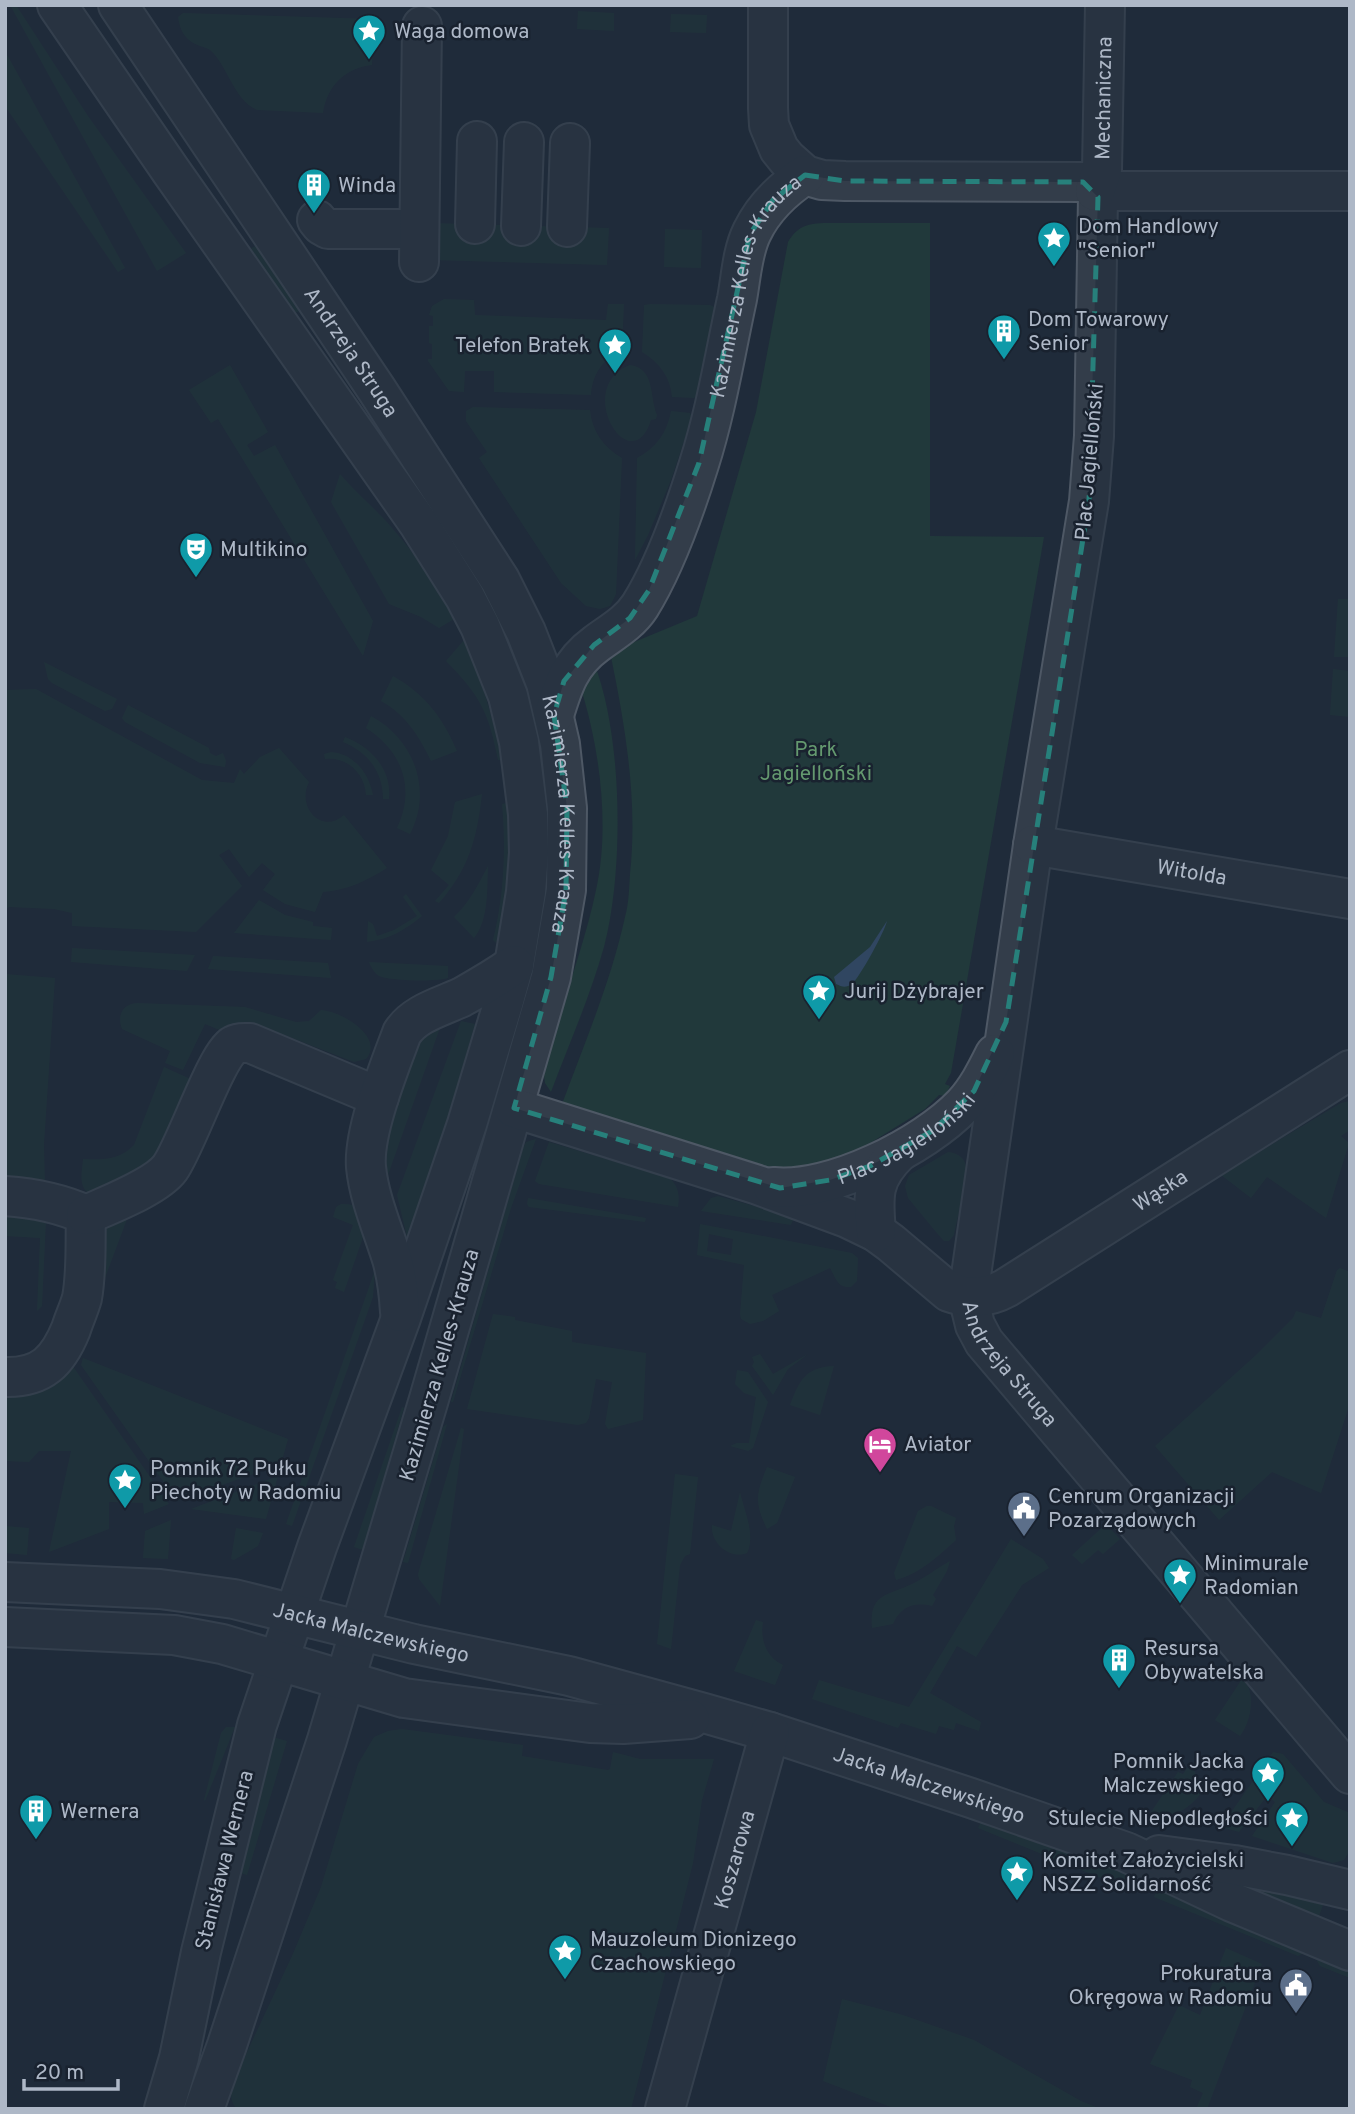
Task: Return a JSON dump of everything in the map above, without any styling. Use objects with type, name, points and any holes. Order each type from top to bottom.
[{"type":"street","name":"Andrzeja Struga","points":[[57,5],[426,536],[480,625],[508,696]]},
{"type":"street","name":"Andrzeja Struga","points":[[118,5],[385,402],[500,580],[526,632],[546,683],[554,715]]},
{"type":"street","name":"Kazimierza Kelles-Krauza","points":[[344,1681],[551,977],[566,890],[567,808],[554,715],[564,681],[594,645],[630,618],[653,580],[699,463],[720,379],[750,234],[765,208],[786,187],[805,175],[779,149],[769,125],[768,5]]},
{"type":"street","name":"Mechaniczna","points":[[1095,191],[1102,170],[1105,5]]},
{"type":"street","points":[[317,220],[328,229],[419,246],[422,26]]},
{"type":"street","points":[[475,224],[477,141]]},
{"type":"street","points":[[521,226],[524,142]]},
{"type":"street","points":[[568,227],[570,143]]},
{"type":"street","points":[[805,175],[822,180],[845,181],[1083,182],[1093,186],[1095,191],[1350,191]]},
{"type":"street","name":"Plac Jagielloński","points":[[968,1296],[1033,845],[1090,501],[1099,204],[1095,191]]},
{"type":"street","name":"Kazimierza Kelles-Krauza","points":[[294,1614],[401,1318],[467,1124],[514,965],[529,853],[528,814],[519,742],[508,696]]},
{"type":"street","name":"Witolda","points":[[1033,845],[1350,899]]},
{"type":"street","points":[[401,1318],[393,1261],[368,1182],[366,1165],[366,1149],[379,1097],[401,1033],[407,1025],[421,1015],[492,980],[514,965]]},
{"type":"street","name":"Plac Jagielloński","points":[[758,1185],[780,1188],[830,1180],[870,1166],[934,1130],[964,1105],[974,1091],[995,1054],[1006,1022]]},
{"type":"street","points":[[5,1196],[69,1207],[86,1215],[161,1178],[170,1168],[200,1109],[222,1057],[233,1045],[250,1044],[379,1097]]},
{"type":"street","name":"Wąska","points":[[968,1296],[990,1296],[1006,1288],[1350,1070]]},
{"type":"street","name":"Andrzeja Struga","points":[[514,1108],[758,1185],[847,1218],[877,1232],[949,1292],[968,1296],[975,1325],[984,1342],[1350,1774]]},
{"type":"street","points":[[934,1130],[958,1126],[967,1130],[979,1145],[986,1167]]},
{"type":"street","points":[[877,1232],[874,1208],[879,1177],[899,1152]]},
{"type":"street","points":[[5,1377],[22,1376],[41,1370],[56,1359],[63,1348],[81,1301],[86,1215]]},
{"type":"street","name":"Plac Jagielloński","points":[[907,1256],[921,1265],[940,1269],[950,1266],[963,1255],[978,1227]]},
{"type":"street","points":[[234,1599],[278,1577],[317,1546]]},
{"type":"street","points":[[380,1566],[394,1607],[414,1644]]},
{"type":"street","name":"Jacka Malczewskiego","points":[[5,1582],[160,1589],[234,1599],[414,1644],[569,1676],[731,1720],[1126,1852],[1232,1902],[1350,1951]]},
{"type":"street","name":"Stanisława Wernera","points":[[164,2109],[179,2058],[201,1952],[257,1725],[294,1614]]},
{"type":"street","name":"Jacka Malczewskiego","points":[[5,1627],[174,1635],[222,1644],[404,1698],[590,1723],[731,1720]]},
{"type":"street","points":[[222,1644],[246,1682],[257,1725]]},
{"type":"street","points":[[204,2109],[327,1740],[344,1681]]},
{"type":"street","points":[[327,1740],[363,1714],[404,1698]]},
{"type":"street","name":"Koszarowa","points":[[665,2109],[770,1732]]},
{"type":"street","name":"Jacka Malczewskiego","points":[[1126,1852],[1234,1865],[1350,1890]]},
{"type":"highlighted area","points":[[805,175],[845,181],[1083,182],[1098,197],[1089,501],[1006,1022],[974,1091],[934,1130],[870,1166],[830,1180],[780,1188],[514,1108],[551,977],[566,890],[567,808],[554,715],[564,681],[594,645],[630,618],[649,590],[699,463],[750,234],[773,200]]},
{"type":"green space","points":[[10,5],[16,5],[88,116],[186,253],[157,271]]},
{"type":"green space","points":[[578,11],[614,13],[614,31],[577,29]]},
{"type":"green space","points":[[183,13],[374,19],[372,65],[354,70],[339,80],[325,103],[323,113],[258,110],[243,100],[216,56],[184,35],[178,17]]},
{"type":"green space","points":[[671,14],[707,15],[706,33],[670,32]]},
{"type":"green space","points":[[5,51],[125,268],[118,272],[5,106]]},
{"type":"green space","points":[[431,223],[609,228],[607,265],[430,260]]},
{"type":"green space","name":"Park Jagielloński","points":[[823,223],[930,223],[930,536],[1044,537],[951,1073],[945,1084],[950,1086],[945,1096],[939,1095],[925,1109],[854,1153],[793,1177],[562,1104],[605,988],[628,901],[632,846],[629,762],[610,652],[697,616],[756,412],[788,242],[802,227]]},
{"type":"green space","points":[[665,229],[702,230],[701,268],[664,267]]},
{"type":"green space","points":[[257,245],[301,311],[294,313],[250,249]]},
{"type":"green space","points":[[444,299],[474,300],[475,315],[606,320],[608,304],[624,304],[622,350],[610,357],[600,368],[591,395],[494,392],[494,371],[465,371],[464,392],[449,391],[428,361],[432,359],[429,326],[433,326],[433,316],[429,315],[432,306]]},
{"type":"green space","points":[[644,305],[714,307],[697,396],[694,398],[672,397],[663,371],[642,352]]},
{"type":"green space","points":[[230,365],[268,432],[247,445],[254,456],[275,445],[373,621],[363,656],[218,419],[211,423],[189,390]]},
{"type":"green space","points":[[630,365],[644,372],[648,378],[657,415],[656,419],[651,420],[642,437],[631,441],[620,436],[611,424],[606,409],[606,392],[613,376]]},
{"type":"green space","points":[[473,407],[590,410],[593,425],[600,438],[622,458],[616,594],[610,606],[600,609],[586,606],[561,583],[479,458],[487,452],[466,421],[466,411]]},
{"type":"green space","points":[[671,411],[690,413],[692,417],[671,480],[635,560],[637,458],[650,450],[660,439]]},
{"type":"green space","points":[[340,474],[411,551],[454,619],[439,628],[421,617],[389,604],[331,502]]},
{"type":"green space","points":[[1338,599],[1350,599],[1350,657],[1334,657]]},
{"type":"green space","points":[[464,640],[486,699],[502,760],[498,760],[491,729],[475,695],[446,661]]},
{"type":"green space","points":[[44,662],[117,699],[112,709],[105,711],[52,683],[48,679]]},
{"type":"green space","points":[[594,663],[604,693],[615,765],[615,881],[604,947],[551,1092],[544,1076],[591,913],[600,866],[601,789],[588,712],[581,689]]},
{"type":"green space","points":[[1333,669],[1350,671],[1350,717],[1330,715]]},
{"type":"green space","points":[[393,676],[415,691],[432,708],[457,751],[431,761],[411,727],[381,701]]},
{"type":"green space","points":[[36,689],[202,780],[234,783],[240,769],[244,774],[260,757],[279,748],[309,782],[306,801],[313,815],[327,822],[344,815],[387,868],[356,884],[323,892],[315,912],[285,904],[263,890],[275,874],[262,863],[249,877],[229,849],[219,855],[242,886],[196,932],[72,926],[72,913],[54,909],[9,907],[5,910],[5,690]]},
{"type":"green space","points":[[128,705],[209,748],[210,753],[216,756],[223,753],[225,767],[200,763],[125,722],[122,718]]},
{"type":"green space","points":[[371,716],[398,738],[415,767],[420,800],[410,834],[397,828],[405,799],[402,772],[389,748],[366,728]]},
{"type":"green space","points":[[345,737],[378,760],[387,778],[389,799],[383,799],[380,780],[372,764],[360,751],[343,742]]},
{"type":"green space","points":[[331,752],[347,757],[360,766],[373,795],[366,795],[362,780],[353,768],[341,760],[325,759],[324,754]]},
{"type":"green space","points":[[482,794],[470,852],[458,878],[439,903],[435,901],[449,885],[431,870],[448,836],[455,802]]},
{"type":"green space","points":[[507,803],[510,834],[509,875],[501,931],[496,943],[493,940],[503,872],[502,804]]},
{"type":"green space","points":[[488,866],[485,913],[474,938],[454,917],[469,900]]},
{"type":"green space","points":[[406,894],[422,916],[397,933],[367,942],[368,921],[373,924],[377,936],[394,930],[417,916],[403,897]]},
{"type":"green space","points":[[259,900],[285,915],[313,922],[313,926],[332,928],[331,940],[234,933]]},
{"type":"green space","points":[[72,948],[195,955],[187,971],[71,962]]},
{"type":"green space","points":[[213,956],[328,963],[331,978],[208,969]]},
{"type":"green space","points":[[369,962],[448,966],[448,978],[385,978],[376,973]]},
{"type":"green space","points":[[5,974],[55,978],[44,1144],[45,1187],[5,1183]]},
{"type":"green space","points":[[137,1003],[245,1007],[296,1022],[309,1021],[321,1010],[329,1011],[358,1027],[370,1042],[370,1051],[366,1059],[354,1062],[287,1036],[245,1024],[228,1026],[222,1031],[205,1024],[183,1070],[165,1063],[170,1051],[122,1029],[120,1020],[124,1008]]},
{"type":"green space","points":[[461,1021],[475,1024],[434,1167],[409,1239],[397,1195]]},
{"type":"green space","points":[[442,1022],[388,1175],[382,1150],[406,1074],[421,1038]]},
{"type":"green space","points":[[164,1067],[195,1081],[156,1155],[150,1165],[89,1194],[82,1182],[83,1159],[117,1156],[134,1145]]},
{"type":"green space","points":[[1350,1101],[1350,1130],[1341,1136],[1349,1143],[1326,1218],[1267,1177],[1251,1198],[1221,1175],[1341,1103]]},
{"type":"green space","points":[[536,1139],[511,1208],[451,1402],[523,1148],[526,1142]]},
{"type":"green space","points":[[549,1142],[660,1175],[662,1173],[671,1179],[676,1187],[678,1207],[539,1184],[535,1181]]},
{"type":"green space","points":[[948,1152],[963,1159],[966,1175],[954,1235],[949,1241],[944,1241],[908,1198],[905,1186],[909,1175]]},
{"type":"green space","points":[[718,1196],[794,1217],[791,1225],[701,1211],[711,1198]]},
{"type":"green space","points":[[528,1198],[646,1218],[645,1222],[529,1207]]},
{"type":"green space","points":[[133,1203],[96,1302],[105,1226]]},
{"type":"green space","points":[[341,1204],[358,1208],[369,1220],[344,1292],[335,1288],[337,1282],[333,1280],[353,1225],[333,1217],[336,1207]]},
{"type":"green space","points":[[5,1215],[46,1220],[42,1306],[37,1311],[40,1238],[5,1236]]},
{"type":"green space","points":[[700,1224],[852,1253],[858,1258],[857,1281],[851,1287],[843,1286],[830,1268],[772,1295],[779,1311],[763,1321],[750,1324],[741,1319],[740,1314],[744,1265],[697,1255]],"holes":[[[709,1234],[733,1239],[731,1255],[707,1251]]]},
{"type":"green space","points":[[1340,1268],[1350,1272],[1350,1403],[1321,1493],[1272,1472],[1219,1520],[1155,1446],[1256,1355],[1293,1318],[1296,1311],[1321,1318]]},
{"type":"green space","points":[[375,1270],[373,1297],[292,1526],[286,1524]]},
{"type":"green space","points":[[493,1314],[572,1331],[572,1342],[646,1353],[643,1420],[608,1429],[605,1424],[612,1382],[596,1379],[589,1418],[586,1423],[578,1425],[467,1409]]},
{"type":"green space","points":[[760,1354],[773,1374],[808,1354],[788,1369],[773,1395],[752,1366],[752,1357]]},
{"type":"green space","points":[[76,1357],[74,1368],[169,1504],[144,1514],[143,1503],[109,1502],[109,1529],[49,1552],[71,1451],[39,1451],[29,1462],[5,1461],[5,1392]]},
{"type":"green space","points":[[83,1358],[288,1439],[281,1464],[177,1501],[81,1365]]},
{"type":"green space","points":[[834,1366],[820,1415],[790,1405],[804,1377],[816,1369]]},
{"type":"green space","points":[[737,1370],[748,1372],[768,1402],[753,1448],[748,1451],[730,1446],[749,1443],[756,1397],[744,1393],[735,1384]]},
{"type":"green space","points":[[402,1407],[404,1408],[363,1550],[354,1547]]},
{"type":"green space","points":[[447,1424],[408,1563],[403,1562],[443,1427]]},
{"type":"green space","points":[[461,1428],[464,1429],[440,1606],[418,1574]]},
{"type":"green space","points":[[767,1467],[795,1477],[777,1523],[767,1529],[758,1498]]},
{"type":"green space","points":[[675,1474],[698,1477],[690,1554],[685,1556],[680,1565],[671,1649],[657,1644]]},
{"type":"green space","points":[[278,1476],[266,1519],[191,1509]]},
{"type":"green space","points":[[740,1492],[750,1538],[747,1553],[740,1555],[727,1552],[717,1543],[712,1525],[731,1531]]},
{"type":"green space","points":[[927,1506],[956,1518],[956,1540],[921,1569],[896,1580],[894,1573],[918,1511]]},
{"type":"green space","points":[[171,1520],[168,1559],[143,1558],[145,1531]]},
{"type":"green space","points":[[1106,1524],[1120,1539],[1103,1554],[1098,1550],[1082,1564],[1072,1555]]},
{"type":"green space","points":[[5,1526],[29,1528],[27,1555],[5,1553]]},
{"type":"green space","points":[[236,1528],[263,1533],[258,1546],[234,1560],[231,1559]]},
{"type":"green space","points":[[1011,1539],[1043,1559],[1049,1568],[1022,1585],[976,1657],[957,1646],[930,1693],[981,1722],[979,1731],[956,1723],[954,1730],[939,1726],[936,1734],[901,1723],[898,1728],[812,1699],[819,1680],[909,1707]]},
{"type":"green space","points":[[950,1561],[933,1595],[936,1599],[932,1606],[909,1607],[900,1613],[893,1624],[872,1628],[873,1608],[881,1597],[917,1582]]},
{"type":"green space","points":[[756,1620],[763,1622],[762,1635],[768,1652],[783,1665],[775,1685],[734,1671]]},
{"type":"green space","points":[[1242,1679],[1249,1688],[1251,1707],[1240,1736],[1215,1720]]},
{"type":"green space","points":[[226,1727],[235,1727],[205,1801],[221,1733]]},
{"type":"green space","points":[[402,1729],[523,1745],[522,1756],[608,1770],[613,1752],[640,1759],[714,1759],[702,1800],[693,1863],[631,2109],[237,2109],[234,2106],[231,2096],[233,2082],[321,1887],[358,1764],[374,1737]]},
{"type":"green space","points":[[273,1737],[287,1741],[247,1875],[240,1873]]},
{"type":"green space","points":[[1273,1752],[1283,1754],[1324,1802],[1350,1813],[1350,1850],[1344,1860],[1333,1863],[1252,1836],[1275,1802],[1267,1796],[1239,1832],[1221,1827]]},
{"type":"green space","points":[[1191,1763],[1201,1793],[1185,1809],[1172,1815],[1149,1815],[1178,1772],[1183,1774]]},
{"type":"green space","points":[[981,1822],[1139,1876],[1133,1891],[978,1828]]},
{"type":"green space","points":[[1212,1875],[1326,1897],[1316,1924]]},
{"type":"green space","points":[[1159,1885],[1306,1943],[1302,1954],[1298,1956],[1154,1897]]},
{"type":"green space","points":[[1226,1948],[1262,1964],[1207,2109],[1196,2109],[1203,2093],[1190,2087],[1192,2080],[1150,2064],[1179,2005],[1200,2015]]},
{"type":"green space","points":[[1322,1950],[1350,1961],[1350,1978],[1320,1966],[1317,1961]]},
{"type":"green space","points":[[842,1999],[903,2015],[974,2040],[1081,2101],[1101,2109],[896,2109],[823,2081]]},
{"type":"water","points":[[887,921],[856,980],[846,987],[836,984],[834,977],[870,947]]},
{"type":"place","name":"Waga domowa","points":[[369,61]]},
{"type":"place","name":"Winda","points":[[314,215]]},
{"type":"place","name":"Dom Handlowy \"Senior\"","points":[[1054,268]]},
{"type":"place","name":"Dom Towarowy Senior","points":[[1004,361]]},
{"type":"place","name":"Telefon Bratek","points":[[615,375]]},
{"type":"place","name":"Multikino","points":[[196,579]]},
{"type":"place","name":"Jurij Dżybrajer","points":[[819,1021]]},
{"type":"place","name":"Aviator","points":[[880,1474]]},
{"type":"place","name":"Pomnik 72 Pułku Piechoty w Radomiu","points":[[125,1510]]},
{"type":"place","name":"Cenrum Organizacji Pozarządowych","points":[[1024,1538]]},
{"type":"place","name":"Minimurale Radomian","points":[[1180,1605]]},
{"type":"place","name":"Resursa Obywatelska","points":[[1119,1690]]},
{"type":"place","name":"Pomnik Jacka Malczewskiego","points":[[1268,1803]]},
{"type":"place","name":"Wernera","points":[[36,1841]]},
{"type":"place","name":"Stulecie Niepodległości","points":[[1292,1848]]},
{"type":"place","name":"Komitet Założycielski NSZZ Solidarność","points":[[1017,1902]]},
{"type":"place","name":"Mauzoleum Dionizego Czachowskiego","points":[[565,1981]]},
{"type":"place","name":"Prokuratura Okręgowa w Radomiu","points":[[1296,2015]]}]
